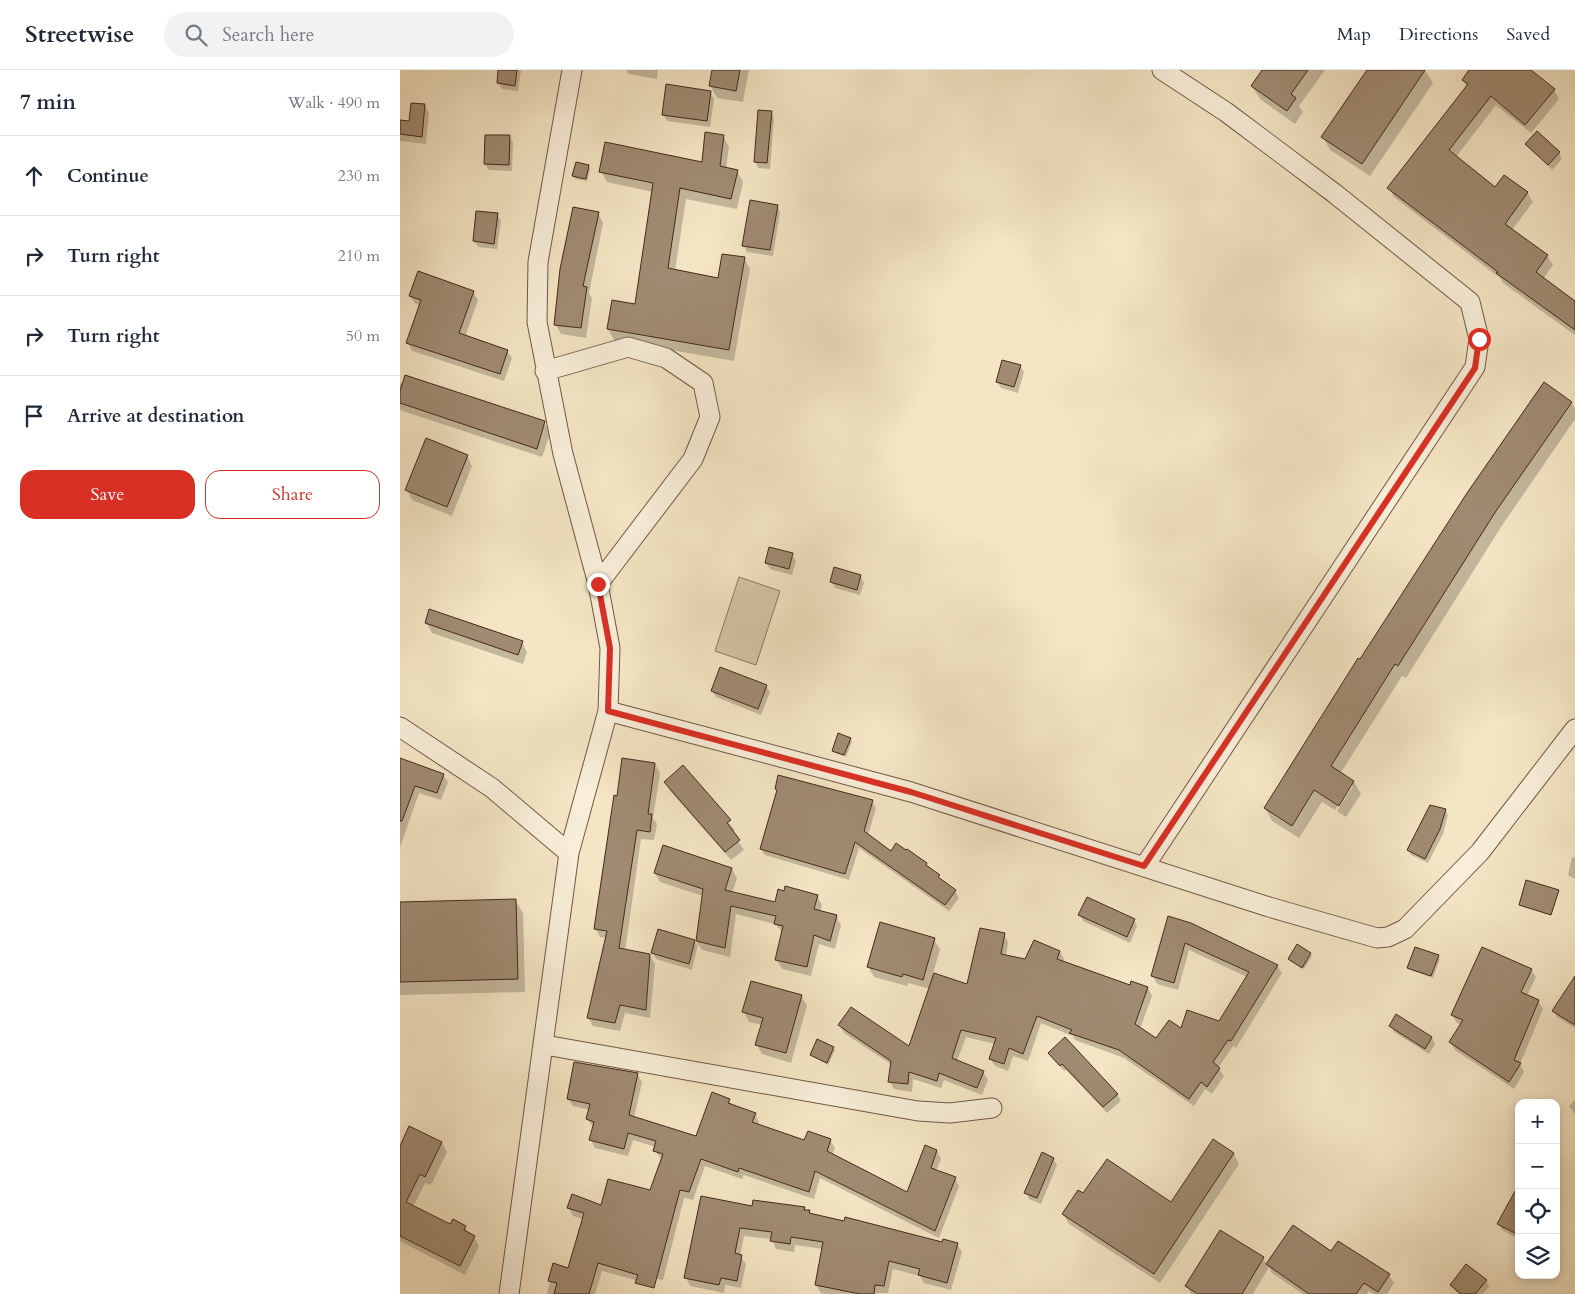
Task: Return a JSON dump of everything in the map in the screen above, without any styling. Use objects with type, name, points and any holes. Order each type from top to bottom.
[{"type":"street","points":[[509,1294],[545,1045],[569,853],[608,711],[610,648],[598,584],[563,454],[545,371],[537,322],[538,262],[572,70]]},
{"type":"street","points":[[1144,866],[1475,368],[1479,339],[1470,302],[1334,193],[1226,112],[1162,70]]},
{"type":"street","points":[[545,371],[628,347],[666,358],[703,383],[710,417],[693,459],[598,584]]},
{"type":"street","points":[[608,711],[911,792],[1287,912],[1377,938],[1388,937],[1405,929],[1480,852],[1575,729]]},
{"type":"street","points":[[400,727],[492,788],[569,853]]},
{"type":"street","points":[[545,1045],[918,1111],[950,1113],[992,1108]]},
{"type":"shaded area","points":[[739,577],[780,591],[756,665],[715,651]]},
{"type":"building","points":[[498,70],[517,70],[515,86],[497,83]]},
{"type":"building","points":[[712,70],[740,70],[736,91],[709,86]]},
{"type":"building","points":[[1262,70],[1308,70],[1291,94],[1296,98],[1287,111],[1251,86]]},
{"type":"building","points":[[1367,70],[1425,70],[1362,164],[1321,137]]},
{"type":"building","points":[[1469,70],[1531,70],[1555,89],[1525,125],[1491,96],[1449,150],[1495,187],[1504,175],[1528,192],[1505,224],[1548,255],[1536,272],[1575,301],[1575,330],[1496,273],[1498,272],[1387,188],[1468,84],[1462,80]]},
{"type":"building","points":[[666,84],[711,91],[707,121],[662,115]]},
{"type":"building","points":[[411,103],[425,104],[422,137],[400,134],[400,120],[409,121]]},
{"type":"building","points":[[758,110],[772,111],[767,163],[754,162]]},
{"type":"building","points":[[1537,131],[1560,152],[1548,165],[1525,144]]},
{"type":"building","points":[[705,132],[724,135],[720,166],[738,170],[731,199],[680,188],[668,268],[718,278],[722,254],[745,257],[729,350],[607,329],[612,300],[635,304],[653,183],[599,172],[605,142],[702,162]]},
{"type":"building","points":[[485,135],[510,135],[509,165],[484,164]]},
{"type":"building","points":[[576,162],[589,165],[586,179],[572,176]]},
{"type":"building","points":[[750,200],[778,205],[770,250],[742,246]]},
{"type":"building","points":[[573,207],[599,212],[583,286],[587,287],[581,328],[554,325],[560,269]]},
{"type":"building","points":[[476,211],[498,213],[494,244],[473,241]]},
{"type":"building","points":[[418,271],[474,291],[459,333],[508,350],[500,374],[406,343],[421,300],[409,296]]},
{"type":"building","points":[[1002,360],[1021,365],[1014,387],[996,382]]},
{"type":"building","points":[[405,375],[545,421],[537,449],[400,403],[400,391]]},
{"type":"building","points":[[1544,382],[1572,402],[1496,511],[1398,666],[1395,664],[1331,766],[1354,781],[1339,806],[1314,790],[1292,826],[1264,808],[1358,658],[1360,659],[1467,493]]},
{"type":"building","points":[[426,438],[468,455],[447,507],[405,490]]},
{"type":"building","points":[[769,547],[793,553],[789,569],[765,563]]},
{"type":"building","points":[[834,567],[861,575],[857,590],[830,582]]},
{"type":"building","points":[[429,609],[523,641],[518,655],[425,623]]},
{"type":"building","points":[[720,667],[767,685],[758,709],[711,691]]},
{"type":"building","points":[[838,733],[851,738],[844,755],[832,751]]},
{"type":"building","points":[[400,758],[444,774],[437,793],[415,786],[402,821],[400,821]]},
{"type":"building","points":[[622,758],[655,763],[648,814],[652,814],[650,832],[637,830],[619,948],[650,954],[646,1010],[620,1005],[615,1023],[587,1018],[607,931],[594,929],[614,795],[617,796]]},
{"type":"building","points":[[683,765],[731,820],[727,823],[740,840],[725,852],[664,782]]},
{"type":"building","points":[[778,775],[873,800],[864,831],[891,851],[896,843],[907,849],[927,863],[926,865],[940,875],[938,877],[956,890],[945,905],[855,842],[845,874],[760,849],[777,790],[775,789]]},
{"type":"building","points":[[1430,805],[1446,809],[1440,829],[1425,859],[1407,850]]},
{"type":"building","points":[[663,845],[732,868],[725,890],[775,902],[778,889],[784,891],[785,886],[818,895],[814,909],[837,915],[830,941],[814,935],[807,967],[775,960],[783,926],[774,924],[776,916],[731,906],[725,948],[696,941],[703,889],[654,873]]},
{"type":"building","points":[[1526,880],[1559,890],[1551,915],[1519,905]]},
{"type":"building","points":[[1087,897],[1135,919],[1127,937],[1078,915]]},
{"type":"building","points":[[516,899],[518,979],[400,982],[400,902]]},
{"type":"building","points":[[1168,916],[1191,923],[1278,965],[1231,1041],[1228,1040],[1213,1062],[1220,1068],[1207,1087],[1201,1082],[1189,1099],[1119,1050],[1069,1033],[1072,1030],[1037,1016],[1023,1054],[1009,1048],[1004,1064],[989,1059],[996,1038],[961,1030],[952,1058],[984,1071],[977,1088],[939,1073],[937,1081],[909,1072],[908,1084],[888,1082],[891,1061],[838,1025],[851,1007],[909,1046],[934,973],[967,984],[980,928],[1005,933],[1001,954],[1025,959],[1034,940],[1060,951],[1057,959],[1130,985],[1131,981],[1148,987],[1135,1024],[1156,1038],[1169,1020],[1181,1028],[1187,1010],[1219,1021],[1249,972],[1185,943],[1174,983],[1151,976]]},
{"type":"building","points":[[880,922],[935,938],[923,980],[903,974],[902,977],[867,967]]},
{"type":"building","points":[[658,929],[695,940],[689,964],[651,953]]},
{"type":"building","points":[[1297,944],[1311,953],[1302,968],[1288,959]]},
{"type":"building","points":[[1415,947],[1439,955],[1431,976],[1407,968]]},
{"type":"building","points":[[1482,947],[1532,969],[1521,992],[1539,1000],[1514,1060],[1521,1063],[1509,1082],[1449,1042],[1463,1020],[1451,1015]]},
{"type":"building","points":[[1575,976],[1575,1025],[1552,1011]]},
{"type":"building","points":[[751,981],[802,995],[786,1053],[755,1045],[763,1018],[742,1012]]},
{"type":"building","points":[[1396,1014],[1432,1037],[1425,1049],[1389,1026]]},
{"type":"building","points":[[1065,1037],[1118,1094],[1103,1107],[1062,1064],[1060,1066],[1048,1053]]},
{"type":"building","points":[[817,1039],[834,1047],[827,1063],[810,1055]]},
{"type":"building","points":[[574,1062],[638,1073],[629,1115],[696,1136],[712,1092],[730,1099],[728,1103],[756,1113],[752,1122],[804,1140],[808,1131],[831,1139],[827,1151],[907,1192],[925,1145],[937,1150],[931,1168],[956,1177],[935,1231],[815,1171],[809,1192],[739,1168],[738,1172],[701,1159],[689,1192],[680,1190],[654,1288],[635,1283],[638,1275],[598,1263],[589,1294],[554,1294],[557,1283],[548,1281],[553,1263],[568,1268],[584,1213],[567,1208],[572,1194],[601,1205],[608,1179],[650,1190],[663,1154],[653,1151],[656,1141],[628,1133],[624,1149],[589,1140],[594,1122],[586,1119],[590,1104],[567,1099]]},
{"type":"building","points":[[409,1126],[442,1142],[425,1177],[420,1174],[406,1202],[450,1224],[453,1219],[466,1226],[464,1230],[475,1236],[460,1266],[400,1236],[400,1146]]},
{"type":"building","points":[[1213,1139],[1234,1153],[1154,1274],[1062,1214],[1078,1190],[1083,1193],[1107,1159],[1171,1202]]},
{"type":"building","points":[[1042,1152],[1054,1158],[1037,1198],[1024,1193]]},
{"type":"building","points":[[1515,1191],[1515,1233],[1497,1224]]},
{"type":"building","points":[[701,1196],[752,1206],[753,1200],[805,1207],[804,1210],[810,1210],[809,1213],[844,1221],[845,1217],[942,1242],[943,1239],[958,1243],[947,1283],[918,1275],[920,1269],[889,1261],[884,1286],[875,1285],[874,1294],[860,1294],[815,1285],[823,1242],[791,1237],[790,1244],[770,1241],[772,1232],[740,1228],[735,1253],[742,1255],[737,1281],[721,1278],[719,1285],[684,1278]]},
{"type":"building","points":[[1293,1225],[1331,1251],[1338,1241],[1390,1274],[1378,1292],[1364,1283],[1356,1294],[1309,1294],[1266,1264]]},
{"type":"building","points":[[1220,1230],[1264,1257],[1242,1294],[1198,1294],[1185,1286]]},
{"type":"building","points":[[1466,1264],[1487,1280],[1475,1294],[1461,1294],[1450,1285]]},
{"type":"route","points":[[598,584],[610,648],[608,711],[911,792],[1144,866],[1475,368],[1479,339]]}]
